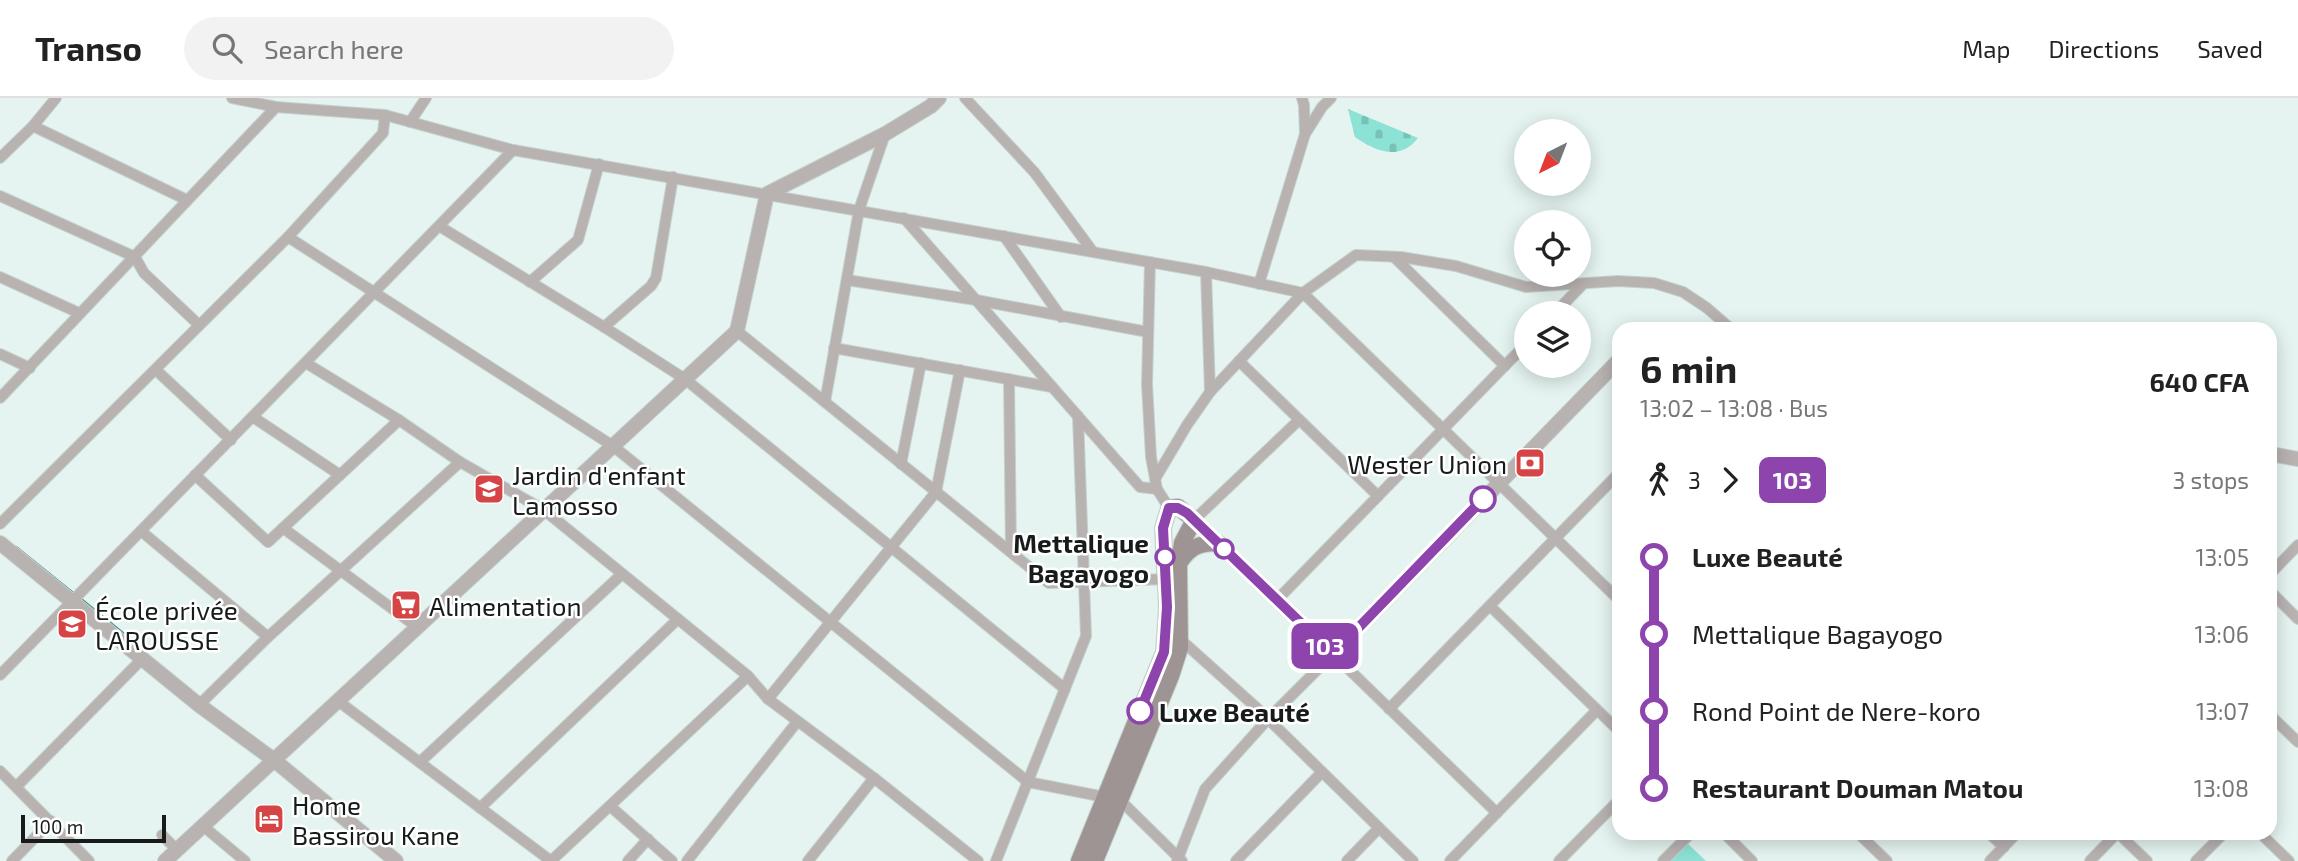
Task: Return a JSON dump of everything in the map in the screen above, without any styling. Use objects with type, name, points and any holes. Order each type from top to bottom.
[{"type":"main road","points":[[1079,861],[1112,799],[1171,676],[1180,648],[1178,565],[1182,543],[1194,520],[1178,508],[1169,508],[1163,528],[1167,579],[1164,652],[1112,799],[1095,861]]},
{"type":"main road","points":[[1178,565],[1188,550],[1196,545],[1217,543]]},
{"type":"street","points":[[0,158],[33,126],[56,98]]},
{"type":"street","points":[[232,98],[276,107],[385,116],[513,150],[1206,272],[1303,293],[1612,593]]},
{"type":"street","points":[[410,122],[426,98]]},
{"type":"street","points":[[768,194],[885,134],[940,98]]},
{"type":"street","points":[[965,98],[1035,173],[1093,252]]},
{"type":"street","points":[[1302,98],[1305,134]]},
{"type":"street","points":[[1259,284],[1305,134],[1331,98]]},
{"type":"street","points":[[0,398],[276,107]]},
{"type":"street","points":[[0,524],[288,237],[383,133],[385,116]]},
{"type":"street","points":[[33,126],[187,200]]},
{"type":"street","points":[[825,402],[859,210],[885,134]]},
{"type":"street","points":[[0,675],[513,150]]},
{"type":"street","points":[[530,282],[578,240],[599,164]]},
{"type":"street","points":[[604,327],[651,286],[656,278],[673,177]]},
{"type":"street","points":[[165,861],[737,331],[768,194]]},
{"type":"street","points":[[0,196],[135,257],[144,273],[199,325]]},
{"type":"street","points":[[904,218],[1140,486],[1156,484]]},
{"type":"street","points":[[439,226],[685,379],[1065,689]]},
{"type":"street","points":[[1004,236],[1061,317]]},
{"type":"street","points":[[288,237],[612,446],[1028,782],[1112,799],[1179,860],[1205,789],[1268,719],[1612,367]]},
{"type":"street","points":[[1156,484],[1187,425],[1210,392],[1303,293],[1356,255],[1394,257],[1456,266],[1514,283]]},
{"type":"street","points":[[1394,257],[1505,366]]},
{"type":"street","points":[[1150,262],[1147,396],[1151,457],[1156,484],[1169,508]]},
{"type":"street","points":[[1206,272],[1210,392]]},
{"type":"street","points":[[0,277],[79,313]]},
{"type":"street","points":[[846,280],[976,300],[1148,332]]},
{"type":"street","points":[[1591,283],[1618,281],[1654,283],[1683,292],[1707,307],[1723,322]]},
{"type":"street","points":[[1567,301],[1580,287]]},
{"type":"street","points":[[737,331],[1049,583],[1167,579]]},
{"type":"street","points":[[834,348],[1052,387]]},
{"type":"street","points":[[0,354],[30,368]]},
{"type":"street","points":[[1276,601],[1514,357]]},
{"type":"street","points":[[1239,361],[1378,496]]},
{"type":"street","points":[[306,363],[399,420],[460,462],[544,510],[748,676],[768,699],[874,778],[978,861]]},
{"type":"street","points":[[901,464],[921,363]]},
{"type":"street","points":[[156,370],[231,440]]},
{"type":"street","points":[[768,699],[936,492],[960,370]]},
{"type":"street","points":[[1009,379],[1010,552]]},
{"type":"street","points":[[996,861],[1086,636],[1078,416]]},
{"type":"street","points":[[253,417],[340,475]]},
{"type":"street","points":[[195,475],[268,542],[399,420]]},
{"type":"street","points":[[1299,420],[1194,520],[1497,813]]},
{"type":"street","points":[[2277,458],[2298,458]]},
{"type":"street","points":[[199,705],[268,637],[460,462]]},
{"type":"street","points":[[1389,709],[1612,480]]},
{"type":"street","points":[[283,528],[417,627]]},
{"type":"street","points":[[141,531],[268,637]]},
{"type":"street","points":[[0,543],[396,861]]},
{"type":"street","points":[[2277,567],[2298,545]]},
{"type":"street","points":[[420,762],[622,574]]},
{"type":"street","points":[[2277,598],[2298,619]]},
{"type":"street","points":[[1490,606],[1612,724]]},
{"type":"street","points":[[480,807],[678,619]]},
{"type":"street","points":[[1180,639],[1268,719],[1413,861]]},
{"type":"street","points":[[17,786],[143,658]]},
{"type":"street","points":[[338,701],[551,861],[748,676]]},
{"type":"street","points":[[1450,861],[1597,710]]},
{"type":"street","points":[[687,861],[797,722]]},
{"type":"street","points":[[2277,722],[2298,742]]},
{"type":"street","points":[[0,771],[89,861]]},
{"type":"street","points":[[1236,861],[1322,772]]},
{"type":"street","points":[[808,861],[874,778]]},
{"type":"street","points":[[610,806],[672,861]]},
{"type":"street","points":[[1559,861],[1612,807]]},
{"type":"street","points":[[12,861],[51,821]]},
{"type":"street","points":[[203,826],[245,861]]},
{"type":"street","points":[[1347,861],[1379,828]]},
{"type":"street","points":[[162,835],[177,850]]},
{"type":"street","points":[[628,861],[648,839]]},
{"type":"street","points":[[1663,861],[1684,840]]},
{"type":"street","points":[[1731,840],[1752,861]]},
{"type":"street","points":[[1865,840],[1887,861]]},
{"type":"street","points":[[1996,840],[2004,847]]},
{"type":"street","points":[[1990,861],[2010,840]]},
{"type":"street","points":[[2090,861],[2111,840]]},
{"type":"street","points":[[2125,840],[2147,861]]},
{"type":"street","points":[[2196,861],[2217,840]]},
{"type":"street","points":[[2267,840],[2289,861]]},
{"type":"green space","points":[[1348,109],[1418,138],[1403,150],[1379,150],[1355,137]]},
{"type":"green space","points":[[1687,843],[1706,861],[1670,861]]},
{"type":"waterway","points":[[16,547],[73,593]]},
{"type":"waterway","points":[[81,599],[146,652]]},
{"type":"bus line","name":"103","points":[[1140,711],[1164,652],[1167,579],[1163,528],[1169,508],[1178,508],[1187,513],[1333,654],[1483,499]]},
{"type":"place","name":"Wester Union","points":[[1530,463]]},
{"type":"place","name":"Jardin d'enfant Lamosso","points":[[489,489]]},
{"type":"place","name":"Mettalique Bagayogo","points":[[1165,557]]},
{"type":"place","name":"Alimentation","points":[[406,605]]},
{"type":"place","name":"École privée LAROUSSE","points":[[72,624]]},
{"type":"place","name":"Luxe Beauté","points":[[1140,711]]},
{"type":"place","name":"Home Bassirou Kane","points":[[269,819]]}]
